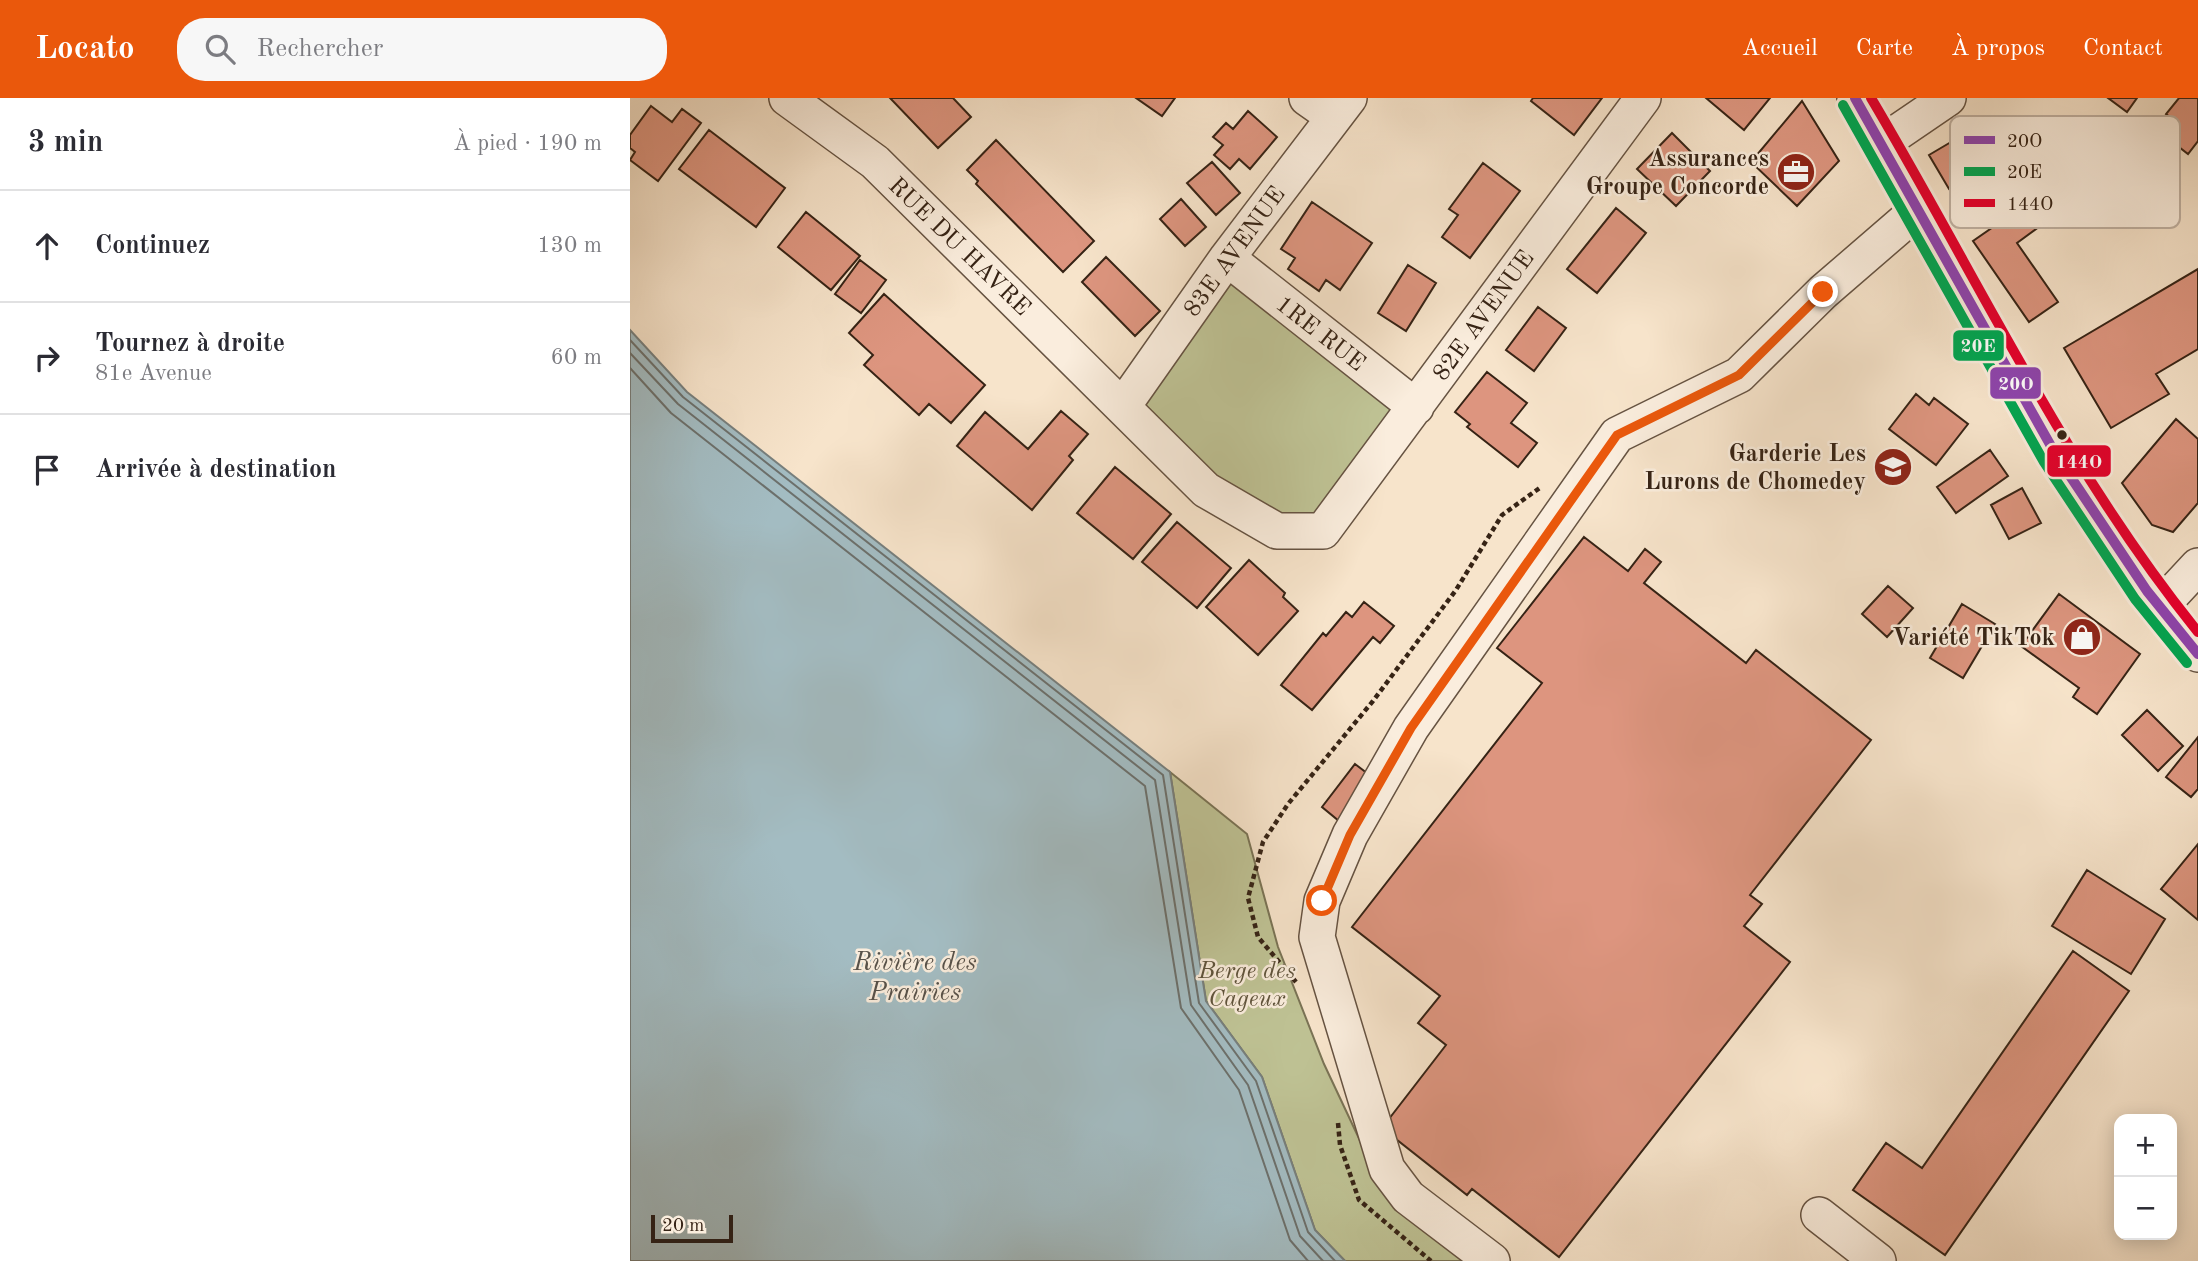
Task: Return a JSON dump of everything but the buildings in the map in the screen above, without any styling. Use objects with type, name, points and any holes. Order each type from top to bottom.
[{"type":"street","name":"RUE DU HAVRE","points":[[788,98],[874,162],[1206,491],[1277,531],[1323,531]]},
{"type":"street","name":"82E AVENUE","points":[[1323,531],[1643,98]]},
{"type":"street","points":[[1855,98],[2048,441],[2158,609],[2198,654]]},
{"type":"street","points":[[1882,143],[1948,98]]},
{"type":"street","name":"83E AVENUE","points":[[1123,406],[1227,258],[1330,104]]},
{"type":"street","points":[[1492,1261],[1408,1197],[1387,1168],[1317,937],[1322,901],[1350,835],[1411,728],[1617,435],[1739,375],[1823,292],[1918,210]]},
{"type":"street","name":"1RE RUE","points":[[1227,258],[1416,407]]},
{"type":"street","points":[[2158,609],[2198,566]]},
{"type":"street","points":[[1819,1215],[1878,1261]]},
{"type":"path","points":[[1253,919],[1248,898],[1264,842],[1288,804],[1373,701],[1456,590],[1502,515]]},
{"type":"green space","points":[[1227,258],[1416,407],[1323,531],[1277,531],[1123,406]]},
{"type":"green space","name":"Berge des Cageux","points":[[1170,772],[1247,834],[1278,947],[1324,1064],[1387,1198],[1465,1261],[1345,1261],[1315,1230],[1262,1077],[1206,1001]]},
{"type":"water","name":"Rivière des Prairies","points":[[630,330],[687,392],[1170,772],[1206,1001],[1262,1077],[1315,1230],[1345,1261],[630,1261]]},
{"type":"transit line","name":"20O","points":[[1855,98],[2056,455],[2147,591],[2198,654]]},
{"type":"transit line","name":"144O","points":[[1871,98],[2065,439],[2150,570],[2198,632]]},
{"type":"transit line","name":"20E","points":[[1843,105],[2044,462],[2135,599],[2187,663]]},
{"type":"place","name":"Assurances Groupe Concorde","points":[[1796,172]]},
{"type":"place","name":"Garderie Les Lurons de Chomedey","points":[[1893,467]]},
{"type":"place","name":"Variété TikTok","points":[[2082,637]]},
{"type":"route","points":[[1322,901],[1350,835],[1411,728],[1617,435],[1739,375],[1823,292]]}]
